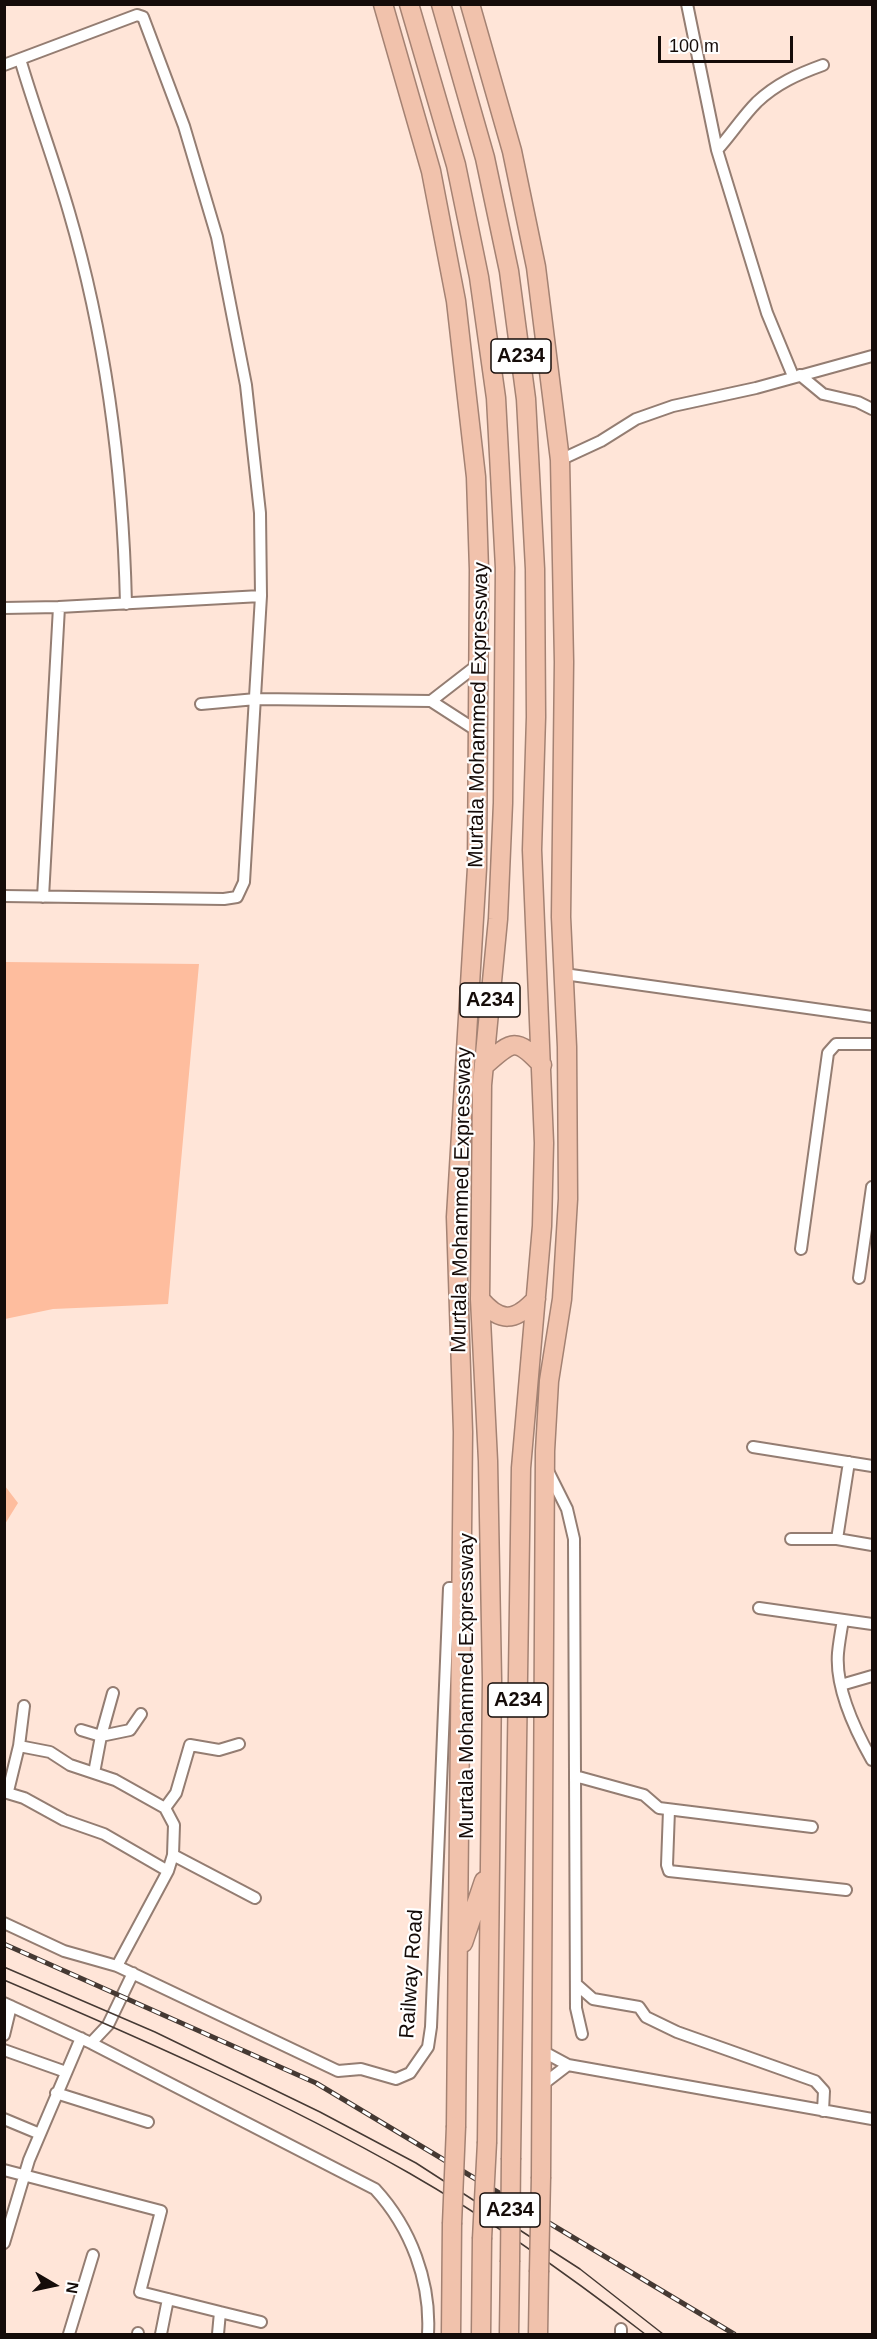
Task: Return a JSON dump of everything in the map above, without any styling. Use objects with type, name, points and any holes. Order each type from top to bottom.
[{"type":"highway","name":"Murtala Mohammed Expressway","points":[[383,4],[431,171],[456,301],[476,477],[480,663],[474,931],[456,1216],[463,1432],[456,2126],[451,2334]]},
{"type":"highway","name":"Murtala Mohammed Expressway","points":[[410,4],[456,165],[479,276],[496,398],[505,568],[505,757],[498,919],[484,1066],[480,1299],[489,1484],[492,1680],[487,2142],[482,2239],[481,2334]]},
{"type":"highway","name":"A234","points":[[441,4],[485,158],[509,271],[526,399],[535,569],[536,717],[532,850],[542,1065],[542,1226],[524,1427],[509,2334]]},
{"type":"highway","points":[[470,4],[512,151],[536,267],[560,460],[564,662],[561,917],[568,1199],[562,1299],[549,1381],[545,1465],[542,2085],[538,2334]]},
{"type":"highway","points":[[456,301],[496,398]]},
{"type":"highway","points":[[526,399],[542,308]]},
{"type":"highway","points":[[484,1066],[506,1047],[514,1044],[525,1046],[542,1065]]},
{"type":"highway","points":[[480,1299],[491,1312],[502,1317],[523,1314],[536,1299]]},
{"type":"highway","points":[[524,1427],[545,1465]]},
{"type":"highway","points":[[519,1648],[544,1755]]},
{"type":"highway","points":[[458,1961],[490,1863]]},
{"type":"street","points":[[687,4],[717,150],[767,313],[796,376],[823,394],[858,402],[873,409]]},
{"type":"street","points":[[4,65],[136,15],[143,17],[184,126],[217,237],[246,385],[260,513],[261,596],[244,882],[237,897],[4,896]]},
{"type":"street","points":[[20,59],[69,212],[98,333],[117,451],[125,533],[126,604]]},
{"type":"street","points":[[717,150],[756,103],[772,90],[796,75],[823,65]]},
{"type":"street","points":[[560,460],[601,441],[636,419],[673,406],[756,388],[873,356]]},
{"type":"street","points":[[4,608],[261,596]]},
{"type":"street","points":[[43,897],[59,607]]},
{"type":"street","points":[[431,701],[480,663]]},
{"type":"street","points":[[201,704],[256,699],[431,701],[479,732]]},
{"type":"street","points":[[564,974],[873,1017]]},
{"type":"street","points":[[801,1248],[828,1053],[836,1044],[873,1044]]},
{"type":"street","points":[[859,1278],[873,1187]]},
{"type":"street","points":[[753,1447],[873,1466]]},
{"type":"street","points":[[837,1539],[849,1462]]},
{"type":"street","points":[[545,1465],[567,1509],[574,1539],[576,1984],[577,2020],[582,2034]]},
{"type":"street","points":[[790,1539],[837,1539],[873,1545]]},
{"type":"street","name":"Railway Road","points":[[4,1923],[64,1951],[117,1966],[133,1973],[338,2070],[361,2069],[396,2079],[410,2073],[428,2047],[431,2027],[449,1588],[460,1588]]},
{"type":"street","points":[[759,1608],[873,1624]]},
{"type":"street","points":[[843,1620],[837,1655],[841,1685],[873,1760]]},
{"type":"street","points":[[841,1685],[873,1676]]},
{"type":"street","points":[[94,1773],[113,1693]]},
{"type":"street","points":[[24,1706],[19,1746],[6,1792],[64,1820],[104,1834],[168,1871]]},
{"type":"street","points":[[81,1730],[101,1736],[130,1730],[141,1714]]},
{"type":"street","points":[[165,1808],[176,1793],[190,1744],[219,1750],[239,1744]]},
{"type":"street","points":[[19,1746],[50,1752],[70,1765],[115,1780],[165,1808],[174,1825],[173,1855],[168,1871],[117,1966]]},
{"type":"street","points":[[575,1776],[644,1795],[659,1808],[812,1827]]},
{"type":"street","points":[[669,1810],[667,1865],[669,1871],[846,1890]]},
{"type":"street","points":[[173,1855],[255,1898]]},
{"type":"street","points":[[4,2243],[25,2174],[66,2072],[86,2041],[108,2025],[133,1973]]},
{"type":"street","points":[[576,1984],[593,1999],[639,2007],[646,2017],[677,2032],[815,2081],[824,2091],[823,2111]]},
{"type":"street","points":[[4,2035],[8,2005],[86,2041],[375,2189],[392,2207],[423,2276],[429,2310],[428,2334]]},
{"type":"street","points":[[4,2050],[66,2072]]},
{"type":"street","points":[[542,2051],[568,2065],[873,2119]]},
{"type":"street","points":[[542,2085],[568,2065]]},
{"type":"street","points":[[56,2093],[148,2122]]},
{"type":"street","points":[[4,2119],[40,2134]]},
{"type":"street","points":[[4,2170],[161,2211],[140,2292],[261,2322]]},
{"type":"street","points":[[69,2334],[93,2255]]},
{"type":"street","points":[[161,2334],[168,2299]]},
{"type":"street","points":[[218,2334],[220,2312]]},
{"type":"shaded area","points":[[5,962],[199,964],[168,1304],[53,1309],[5,1319]]},
{"type":"shaded area","points":[[5,1486],[18,1503],[5,1524]]},
{"type":"tram line","points":[[4,1967],[155,2032],[320,2112],[416,2163],[580,2269],[663,2334]]},
{"type":"tram line","points":[[4,1980],[210,2071],[310,2120],[409,2173],[500,2229],[645,2334]]},
{"type":"railway","points":[[4,1944],[316,2083],[734,2334]]}]
